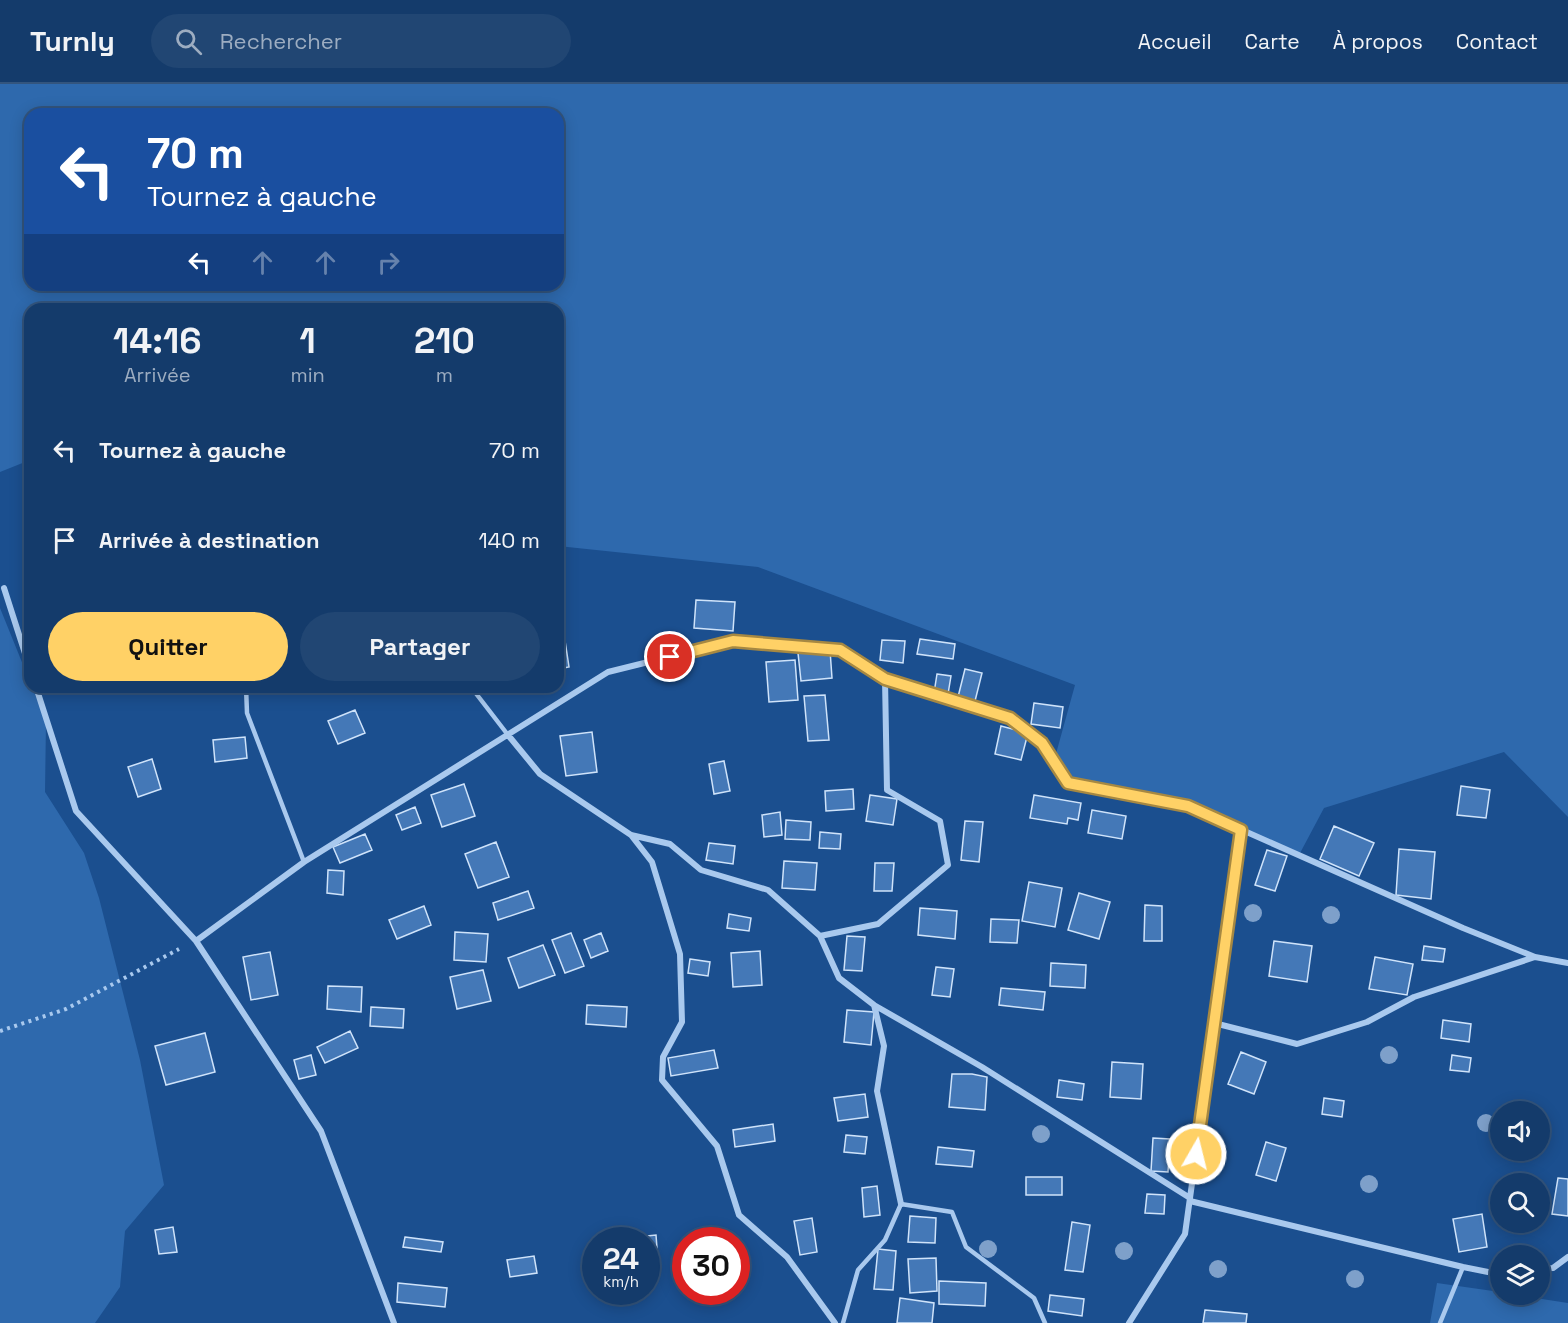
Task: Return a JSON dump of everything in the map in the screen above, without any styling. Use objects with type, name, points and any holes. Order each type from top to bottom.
[{"type":"street","points":[[4,588],[24,650]]},
{"type":"street","points":[[196,940],[304,862],[608,672],[733,641],[840,650],[885,679],[1010,718],[1042,743],[1068,783],[1188,806],[1462,928],[1535,957],[1568,963]]},
{"type":"street","points":[[820,936],[878,924],[948,865],[940,821],[887,790],[885,679]]},
{"type":"street","points":[[38,693],[76,811],[196,940],[321,1131],[394,1323]]},
{"type":"street","points":[[508,735],[540,774],[631,835],[652,861],[680,954],[682,1022],[663,1057],[662,1080],[717,1146],[739,1215],[787,1257],[835,1323]]},
{"type":"street","points":[[1129,1323],[1185,1234],[1241,830]]},
{"type":"street","points":[[631,835],[670,844],[701,870],[768,890],[820,936],[839,978],[874,1005],[982,1067],[1190,1199],[1490,1273]]},
{"type":"street","points":[[1214,1023],[1297,1044],[1367,1022],[1414,997],[1535,957]]},
{"type":"street","points":[[874,1005],[884,1047],[878,1091],[901,1203]]},
{"type":"street","points":[[1550,1268],[1568,1257]]},
{"type":"lane","points":[[246,693],[247,713],[304,862]]},
{"type":"lane","points":[[476,693],[508,735]]},
{"type":"lane","points":[[843,1323],[858,1270],[885,1240],[901,1203],[952,1212],[966,1247],[1034,1298],[1045,1323]]},
{"type":"lane","points":[[1440,1323],[1463,1267]]},
{"type":"path","points":[[0,1031],[66,1009],[196,940]]},
{"type":"shaded area","points":[[0,84],[1568,84],[1568,817],[1504,752],[1324,808],[1299,855],[1188,806],[1068,783],[1054,761],[1075,685],[758,567],[564,547],[564,303],[24,303],[24,462],[0,472]]},
{"type":"shaded area","points":[[0,608],[24,667],[24,693],[34,693],[46,721],[45,792],[84,853],[99,898],[140,1060],[164,1185],[125,1231],[120,1287],[95,1323],[0,1323]]},
{"type":"shaded area","points":[[1437,1283],[1490,1291],[1490,1305],[1550,1305],[1550,1300],[1568,1303],[1568,1323],[1430,1323]]},
{"type":"building","points":[[696,600],[735,602],[733,631],[694,628]]},
{"type":"building","points":[[564,634],[569,667],[564,668]]},
{"type":"building","points":[[920,639],[955,644],[953,659],[917,654]]},
{"type":"building","points":[[882,640],[905,641],[903,663],[880,660]]},
{"type":"building","points":[[830,650],[832,678],[801,681],[798,653]]},
{"type":"building","points":[[795,660],[798,700],[769,702],[766,662]]},
{"type":"building","points":[[965,669],[982,673],[974,705],[957,701]]},
{"type":"building","points":[[937,674],[951,676],[948,694],[934,693]]},
{"type":"building","points":[[825,695],[829,740],[808,741],[804,696]]},
{"type":"building","points":[[1034,703],[1063,707],[1060,728],[1031,724]]},
{"type":"building","points":[[355,710],[365,733],[338,744],[328,721]]},
{"type":"building","points":[[1001,726],[1028,733],[1021,760],[995,754]]},
{"type":"building","points":[[592,732],[597,772],[566,776],[560,736]]},
{"type":"building","points":[[245,737],[247,758],[215,762],[213,740]]},
{"type":"building","points":[[152,759],[161,789],[138,797],[128,767]]},
{"type":"building","points":[[724,761],[730,791],[714,794],[709,764]]},
{"type":"building","points":[[464,784],[475,816],[442,827],[431,795]]},
{"type":"building","points":[[1461,786],[1490,790],[1486,818],[1457,815]]},
{"type":"building","points":[[853,789],[854,809],[826,811],[825,791]]},
{"type":"building","points":[[870,795],[897,799],[893,825],[866,821]]},
{"type":"building","points":[[1034,795],[1081,803],[1078,820],[1068,818],[1067,824],[1030,818]]},
{"type":"building","points":[[415,807],[421,823],[402,830],[396,815]]},
{"type":"building","points":[[1092,810],[1126,816],[1122,839],[1088,833]]},
{"type":"building","points":[[780,812],[782,835],[764,837],[762,815]]},
{"type":"building","points":[[786,820],[811,822],[810,840],[785,839]]},
{"type":"building","points":[[965,821],[983,822],[979,862],[961,860]]},
{"type":"building","points":[[1334,826],[1374,843],[1359,876],[1320,859]]},
{"type":"building","points":[[820,832],[841,834],[840,849],[819,848]]},
{"type":"building","points":[[365,834],[372,850],[340,863],[333,847]]},
{"type":"building","points":[[496,842],[509,877],[478,888],[465,854]]},
{"type":"building","points":[[709,843],[735,846],[733,864],[706,860]]},
{"type":"building","points":[[1399,849],[1435,852],[1431,899],[1396,895]]},
{"type":"building","points":[[1267,850],[1287,856],[1275,891],[1255,885]]},
{"type":"building","points":[[784,861],[817,863],[815,890],[782,888]]},
{"type":"building","points":[[875,863],[894,863],[892,891],[874,891]]},
{"type":"building","points":[[328,870],[344,871],[343,895],[327,893]]},
{"type":"building","points":[[1029,882],[1062,888],[1055,927],[1022,921]]},
{"type":"building","points":[[528,891],[534,908],[498,920],[493,903]]},
{"type":"building","points":[[1079,893],[1110,902],[1099,939],[1068,930]]},
{"type":"building","points":[[1145,905],[1162,906],[1162,941],[1144,941]]},
{"type":"building","points":[[424,906],[431,925],[397,939],[389,920]]},
{"type":"building","points":[[920,908],[957,911],[955,939],[918,935]]},
{"type":"building","points":[[729,914],[751,918],[749,931],[727,928]]},
{"type":"building","points":[[991,919],[1019,920],[1017,943],[990,942]]},
{"type":"building","points":[[455,932],[488,934],[486,962],[454,960]]},
{"type":"building","points":[[571,933],[584,966],[565,973],[552,940]]},
{"type":"building","points":[[601,933],[608,951],[591,958],[584,940]]},
{"type":"building","points":[[847,936],[865,937],[862,971],[844,970]]},
{"type":"building","points":[[1274,941],[1312,946],[1307,982],[1269,976]]},
{"type":"building","points":[[543,945],[555,975],[519,988],[508,958]]},
{"type":"building","points":[[1424,946],[1445,949],[1443,962],[1422,960]]},
{"type":"building","points":[[760,951],[762,985],[733,987],[731,953]]},
{"type":"building","points":[[270,952],[278,995],[251,1000],[243,957]]},
{"type":"building","points":[[1375,957],[1413,964],[1407,995],[1369,989]]},
{"type":"building","points":[[690,959],[710,962],[708,976],[688,973]]},
{"type":"building","points":[[1051,963],[1086,965],[1085,988],[1050,986]]},
{"type":"building","points":[[936,967],[954,969],[950,997],[932,995]]},
{"type":"building","points":[[483,970],[491,1001],[457,1009],[450,977]]},
{"type":"building","points":[[328,986],[362,987],[361,1012],[327,1009]]},
{"type":"building","points":[[1001,988],[1045,992],[1043,1010],[999,1005]]},
{"type":"building","points":[[587,1005],[627,1007],[626,1027],[586,1024]]},
{"type":"building","points":[[371,1007],[404,1009],[403,1028],[370,1026]]},
{"type":"building","points":[[847,1010],[874,1012],[871,1045],[844,1042]]},
{"type":"building","points":[[1443,1020],[1471,1024],[1469,1042],[1441,1038]]},
{"type":"building","points":[[350,1031],[358,1048],[325,1063],[317,1047]]},
{"type":"building","points":[[205,1033],[215,1072],[166,1085],[155,1046]]},
{"type":"building","points":[[714,1050],[718,1068],[671,1076],[668,1058]]},
{"type":"building","points":[[1241,1052],[1266,1062],[1254,1094],[1228,1084]]},
{"type":"building","points":[[311,1055],[316,1075],[299,1079],[294,1060]]},
{"type":"building","points":[[1452,1055],[1471,1058],[1469,1072],[1450,1070]]},
{"type":"building","points":[[1112,1062],[1143,1064],[1141,1099],[1110,1097]]},
{"type":"building","points":[[952,1074],[987,1077],[985,1110],[949,1107]]},
{"type":"building","points":[[1059,1080],[1084,1084],[1082,1100],[1057,1097]]},
{"type":"building","points":[[865,1094],[868,1117],[838,1121],[834,1098]]},
{"type":"building","points":[[1324,1098],[1344,1101],[1342,1117],[1322,1114]]},
{"type":"building","points":[[773,1124],[775,1141],[735,1147],[733,1130]]},
{"type":"building","points":[[846,1135],[867,1137],[865,1154],[844,1152]]},
{"type":"building","points":[[1153,1138],[1170,1139],[1168,1172],[1151,1171]]},
{"type":"building","points":[[1266,1142],[1286,1148],[1276,1181],[1256,1175]]},
{"type":"building","points":[[938,1147],[974,1151],[972,1167],[936,1164]]},
{"type":"building","points":[[1026,1177],[1062,1177],[1062,1195],[1026,1195]]},
{"type":"building","points":[[1558,1178],[1568,1179],[1568,1216],[1552,1214]]},
{"type":"building","points":[[877,1186],[880,1215],[864,1217],[862,1188]]},
{"type":"building","points":[[1147,1194],[1165,1195],[1164,1214],[1145,1213]]},
{"type":"building","points":[[1482,1214],[1487,1247],[1459,1252],[1453,1219]]},
{"type":"building","points":[[910,1216],[936,1218],[935,1243],[908,1242]]},
{"type":"building","points":[[812,1218],[817,1252],[800,1255],[794,1221]]},
{"type":"building","points":[[1072,1222],[1090,1225],[1083,1272],[1065,1270]]},
{"type":"building","points":[[173,1227],[177,1252],[159,1254],[155,1230]]},
{"type":"building","points":[[405,1237],[443,1242],[441,1252],[403,1247]]},
{"type":"building","points":[[878,1249],[896,1251],[893,1290],[874,1289]]},
{"type":"building","points":[[534,1256],[537,1273],[510,1277],[507,1260]]},
{"type":"building","points":[[936,1258],[937,1291],[910,1293],[908,1259]]},
{"type":"building","points":[[939,1281],[986,1283],[985,1306],[939,1304]]},
{"type":"building","points":[[398,1283],[447,1288],[445,1307],[397,1302]]},
{"type":"building","points":[[1050,1295],[1084,1299],[1082,1316],[1048,1311]]},
{"type":"building","points":[[900,1298],[934,1303],[932,1323],[897,1323]]},
{"type":"building","points":[[1205,1310],[1247,1314],[1246,1323],[1203,1323]]},
{"type":"route","points":[[670,657],[733,641],[840,650],[885,679],[1010,718],[1042,743],[1068,783],[1188,806],[1241,830],[1196,1154]]}]
